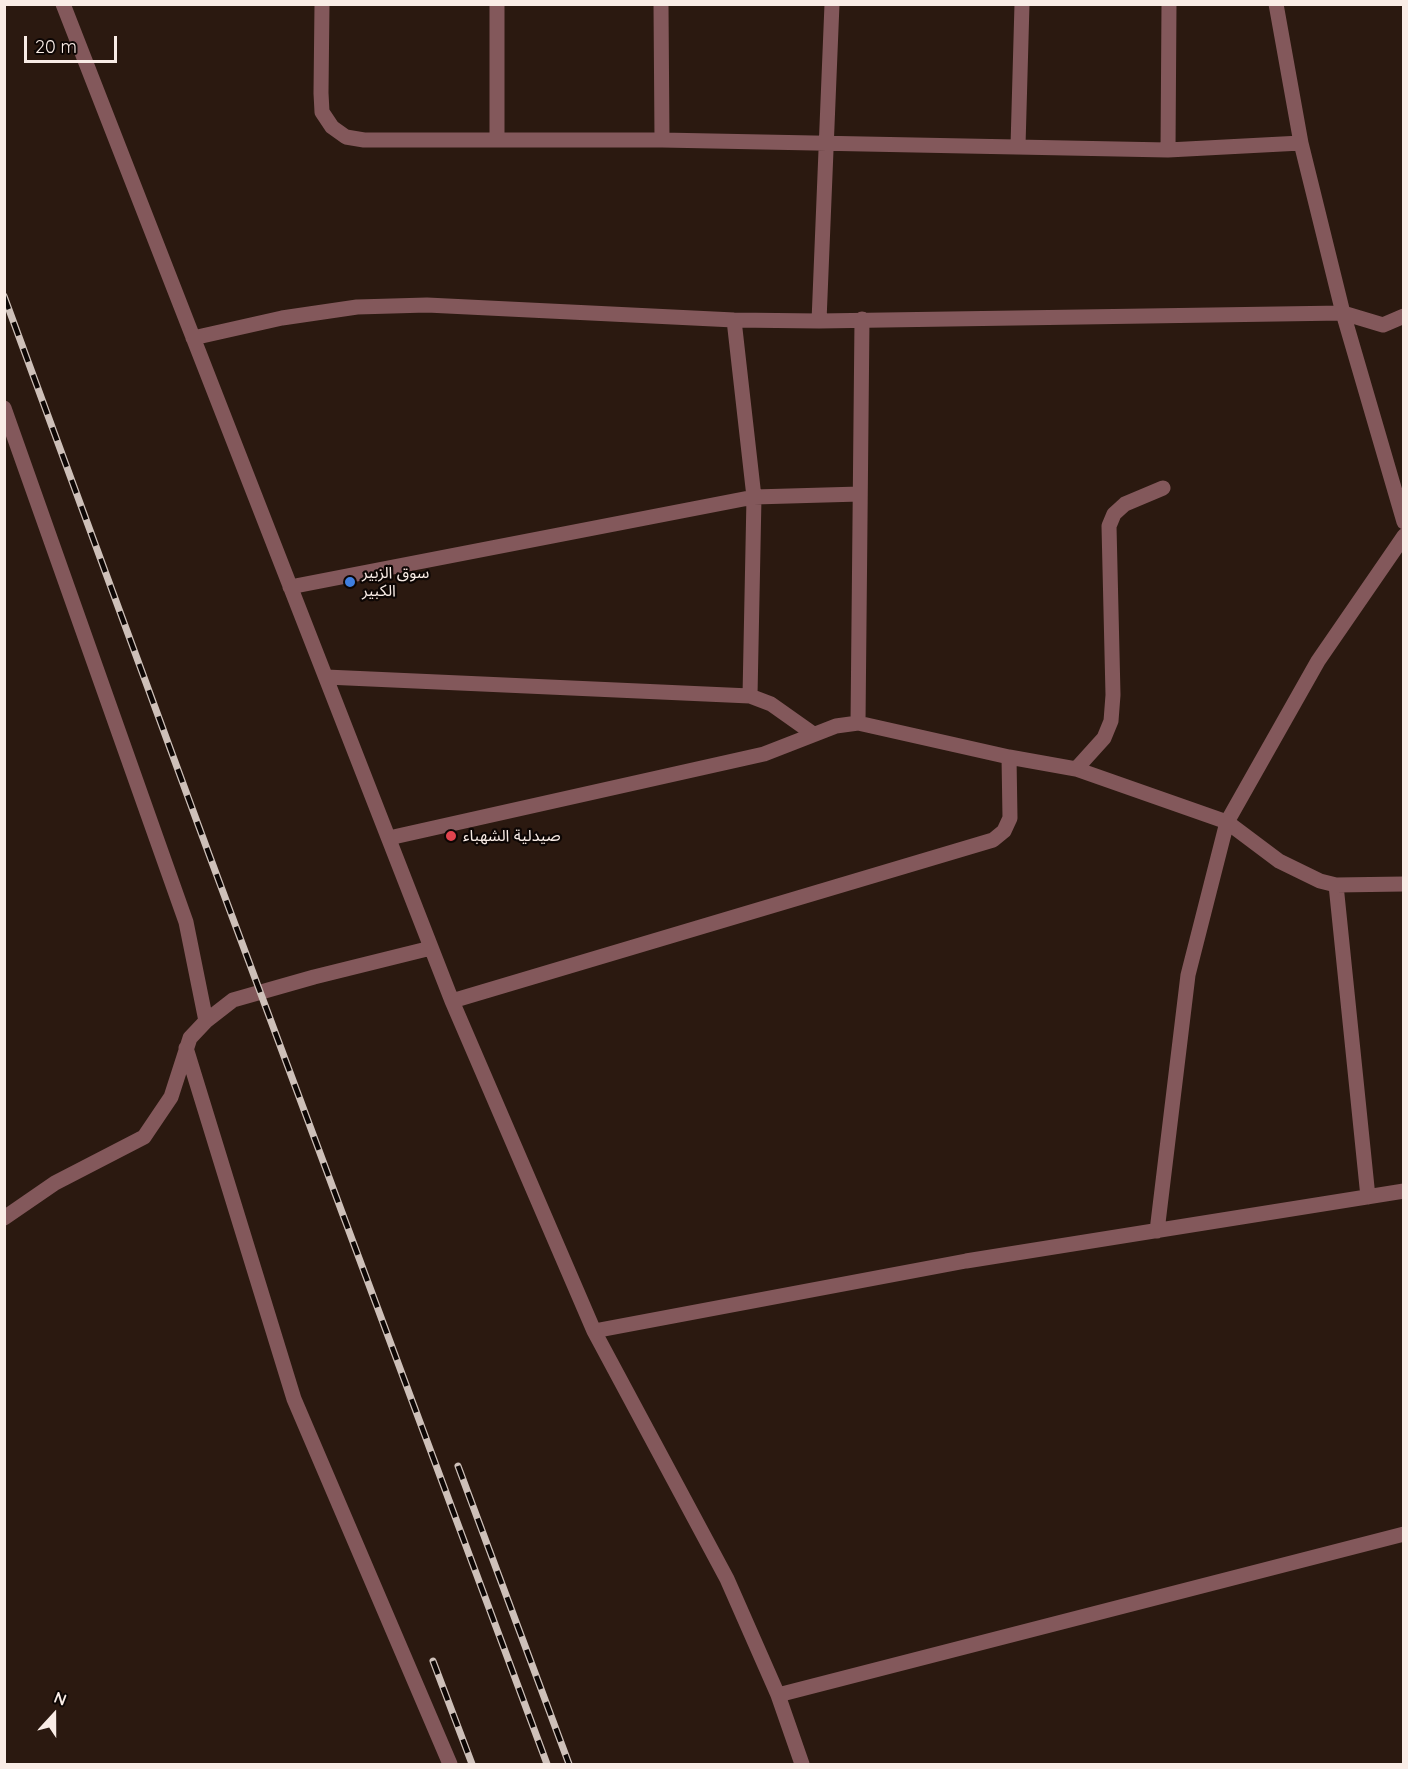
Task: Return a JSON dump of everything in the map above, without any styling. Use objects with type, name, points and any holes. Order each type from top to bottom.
[{"type":"street","points":[[63,4],[452,1001],[594,1331],[727,1579],[778,1695],[802,1764]]},
{"type":"street","points":[[322,4],[322,112],[332,127],[346,137],[364,140],[497,138],[828,142],[1168,150],[1301,143]]},
{"type":"street","points":[[497,4],[497,138]]},
{"type":"street","points":[[661,4],[662,140]]},
{"type":"street","points":[[819,321],[832,4]]},
{"type":"street","points":[[1018,146],[1022,4]]},
{"type":"street","points":[[1168,150],[1169,4]]},
{"type":"street","points":[[1276,4],[1301,143],[1343,313],[1404,522]]},
{"type":"street","points":[[194,338],[282,318],[357,307],[427,305],[734,320],[819,321],[1343,313],[1383,325],[1404,316]]},
{"type":"street","points":[[858,723],[862,319]]},
{"type":"street","points":[[734,320],[754,497],[750,696]]},
{"type":"street","points":[[4,408],[186,922],[206,1021]]},
{"type":"street","points":[[1076,769],[1104,738],[1111,721],[1113,695],[1109,526],[1114,514],[1125,504],[1163,488]]},
{"type":"street","points":[[290,587],[754,497],[860,494]]},
{"type":"street","points":[[1157,1231],[1188,975],[1227,822],[1318,661],[1404,536]]},
{"type":"street","points":[[326,677],[750,696],[771,705],[812,733]]},
{"type":"street","points":[[388,838],[764,754],[812,733],[858,723],[1009,757],[1076,769],[1227,822],[1279,861],[1320,881],[1336,885],[1404,884]]},
{"type":"street","points":[[452,1001],[957,853],[993,840],[1004,831],[1010,818],[1009,757]]},
{"type":"street","points":[[1336,885],[1368,1197]]},
{"type":"street","points":[[4,1218],[56,1183],[144,1137],[171,1096],[190,1038],[206,1021],[233,1000],[431,948]]},
{"type":"street","points":[[186,1048],[294,1399],[450,1764]]},
{"type":"street","points":[[594,1331],[966,1262],[1404,1191]]},
{"type":"street","points":[[778,1695],[1404,1534]]},
{"type":"railway","points":[[4,296],[547,1764]]},
{"type":"railway","points":[[458,1466],[569,1764]]},
{"type":"railway","points":[[433,1661],[472,1764]]},
{"type":"place","name":"سوق الزبير الكبير","points":[[350,582]]},
{"type":"place","name":"صيدلية الشهباء","points":[[451,836]]}]
